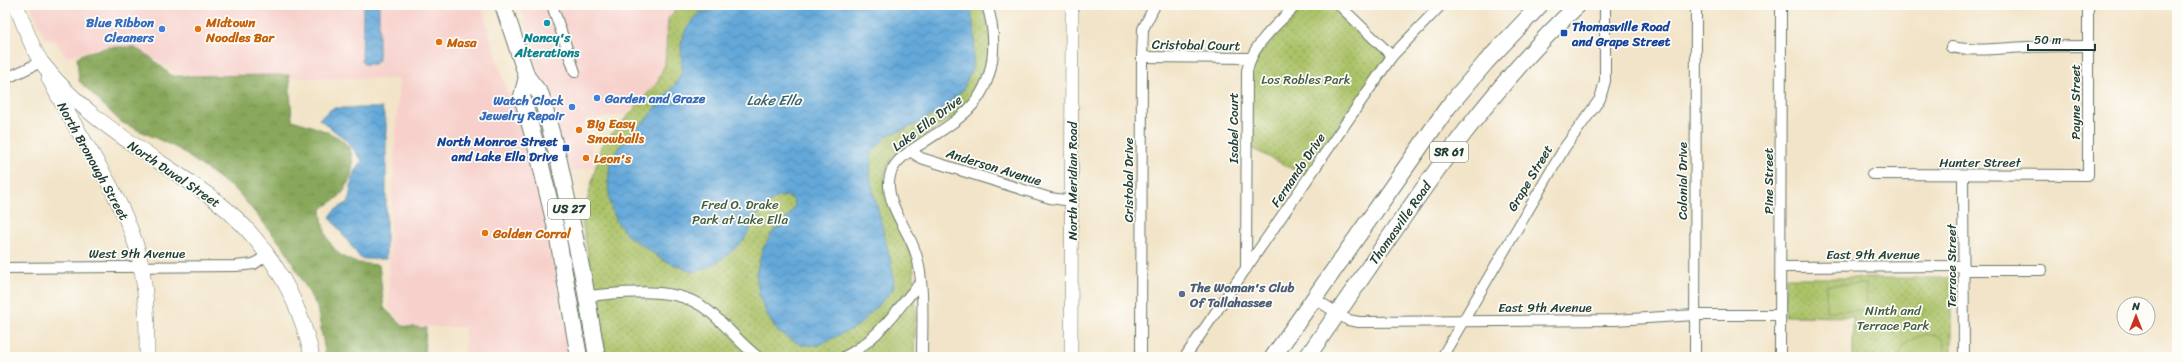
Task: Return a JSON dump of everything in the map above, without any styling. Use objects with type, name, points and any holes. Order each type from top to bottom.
[{"type":"main road","name":"North Duval Street","points":[[16,5],[41,62],[64,86],[109,129],[216,201],[251,232],[281,275],[295,304],[312,357]]},
{"type":"main road","name":"US 27","points":[[503,5],[527,77],[541,95],[559,161],[587,296],[597,357]]},
{"type":"main road","name":"Thomasville Road","points":[[1273,357],[1448,107],[1486,62],[1540,5]]},
{"type":"main road","name":"Thomasville Road","points":[[1307,357],[1470,122],[1548,34],[1578,5]]},
{"type":"main road","name":"North Bronough Street","points":[[41,62],[66,111],[117,198],[136,246],[144,286],[148,357]]},
{"type":"main road","name":"US 27","points":[[527,77],[522,96],[540,157],[570,296],[580,357]]},
{"type":"main road","points":[[1397,180],[1420,193]]},
{"type":"main road","points":[[570,296],[587,296]]},
{"type":"street","points":[[552,5],[574,72]]},
{"type":"street","name":"Lake Ella Drive","points":[[922,357],[920,283],[916,254],[892,199],[889,187],[891,173],[894,165],[910,151],[955,122],[969,109],[982,90],[991,68],[995,45],[994,30],[988,5]]},
{"type":"street","name":"North Meridian Road","points":[[1072,5],[1072,357]]},
{"type":"street","name":"Cristobal Drive","points":[[1141,357],[1143,29],[1155,5]]},
{"type":"street","name":"Isabel Court","points":[[1246,269],[1246,85],[1250,58],[1256,48],[1296,5]]},
{"type":"street","points":[[1339,5],[1392,56]]},
{"type":"street","name":"Fernando Drive","points":[[1185,357],[1392,56],[1441,5]]},
{"type":"street","name":"Grape Street","points":[[1442,357],[1565,147],[1600,99],[1605,81],[1605,5]]},
{"type":"street","name":"Colonial Drive","points":[[1695,357],[1696,5]]},
{"type":"street","name":"Pine Street","points":[[1780,357],[1782,267],[1781,5]]},
{"type":"street","name":"Payne Street","points":[[2088,5],[2088,175]]},
{"type":"street","points":[[1951,47],[1967,50],[1998,50],[2027,47],[2088,46]]},
{"type":"street","name":"Cristobal Court","points":[[1142,57],[1250,58]]},
{"type":"street","points":[[5,78],[41,62]]},
{"type":"street","name":"Anderson Avenue","points":[[910,151],[921,158],[1050,198],[1072,201]]},
{"type":"street","name":"Hunter Street","points":[[1872,174],[2088,175]]},
{"type":"street","name":"Terrace Street","points":[[1963,175],[1964,357]]},
{"type":"street","name":"West 9th Avenue","points":[[5,268],[236,266],[254,264],[267,255]]},
{"type":"street","name":"East 9th Avenue","points":[[1782,267],[2042,270]]},
{"type":"street","points":[[844,357],[856,351],[878,331],[920,283]]},
{"type":"street","points":[[587,296],[665,293],[688,298],[707,310],[743,346],[758,357]]},
{"type":"street","name":"East 9th Avenue","points":[[1315,299],[1348,320],[1359,322],[1615,320],[1695,315],[1780,315]]},
{"type":"shaded area","points":[[31,5],[481,5],[507,92],[514,97],[539,195],[571,357],[465,357],[465,327],[406,327],[389,306],[389,256],[399,79],[214,77],[176,72],[138,49],[125,45],[104,46],[66,57],[56,42],[45,38]]},
{"type":"shaded area","points":[[520,5],[680,5],[668,19],[665,64],[657,83],[637,105],[626,114],[584,121],[595,166],[568,173]]},
{"type":"green space","name":"Lake Ella","points":[[680,5],[982,5],[989,28],[990,48],[986,71],[977,89],[959,113],[892,157],[884,177],[885,196],[913,259],[916,310],[914,357],[606,357],[582,221],[601,146],[657,83],[665,64],[668,19]]},
{"type":"green space","name":"Los Robles Park","points":[[1299,5],[1335,5],[1386,54],[1387,60],[1304,175],[1251,148],[1250,76],[1255,56]]},
{"type":"green space","points":[[109,47],[133,47],[149,56],[172,76],[289,75],[292,120],[333,134],[348,146],[351,152],[351,173],[343,192],[321,209],[323,226],[329,242],[347,259],[358,263],[379,265],[384,308],[403,326],[426,328],[424,355],[326,357],[317,307],[285,249],[238,192],[177,148],[121,122],[79,81],[77,57],[85,53]]},
{"type":"green space","name":"Ninth and Terrace Park","points":[[1785,278],[1952,278],[1952,357],[1853,357],[1853,317],[1785,316]]},
{"type":"green space","points":[[1866,284],[1867,310],[1826,311],[1826,285]]},
{"type":"green space","points":[[1927,334],[1940,337],[1944,341],[1944,357],[1899,357],[1903,348],[1909,341]]},
{"type":"water","points":[[365,5],[379,5],[379,60],[374,64],[364,64],[362,61],[363,10]]},
{"type":"water","name":"Lake Ella","points":[[721,5],[970,5],[975,36],[973,66],[963,90],[940,111],[913,126],[888,135],[872,152],[870,177],[891,262],[894,279],[893,290],[858,326],[819,345],[801,345],[778,332],[767,315],[759,295],[756,274],[762,250],[774,230],[780,227],[792,212],[795,204],[792,198],[785,196],[777,197],[759,213],[744,240],[728,255],[706,269],[692,272],[663,260],[627,235],[617,222],[610,204],[608,183],[610,162],[627,136],[644,122],[676,83],[682,71],[681,42],[686,29],[700,12],[707,12]]},
{"type":"water","points":[[333,108],[382,108],[386,123],[386,259],[361,259],[330,217],[335,210],[349,202],[352,178],[362,160],[346,140],[319,119]]},
{"type":"place","name":"Nancy's Alterations","points":[[547,23]]},
{"type":"place","name":"Blue Ribbon Cleaners","points":[[162,29]]},
{"type":"place","name":"Midtown Noodles Bar","points":[[198,29]]},
{"type":"place","name":"Thomasville Road and Grape Street","points":[[1564,33]]},
{"type":"place","name":"Masa","points":[[439,42]]},
{"type":"place","name":"Garden and Graze","points":[[597,98]]},
{"type":"place","name":"Watch Clock Jewelry Repair","points":[[572,107]]},
{"type":"place","name":"Big Easy Snowballs","points":[[579,130]]},
{"type":"place","name":"North Monroe Street and Lake Ella Drive","points":[[566,148]]},
{"type":"place","name":"Leon's","points":[[586,158]]},
{"type":"place","name":"Golden Corral","points":[[485,233]]},
{"type":"place","name":"The Woman's Club Of Tallahassee","points":[[1182,294]]},
{"type":"park label","name":"Fred O. Drake Park at Lake Ella","points":[[740,212]]}]
